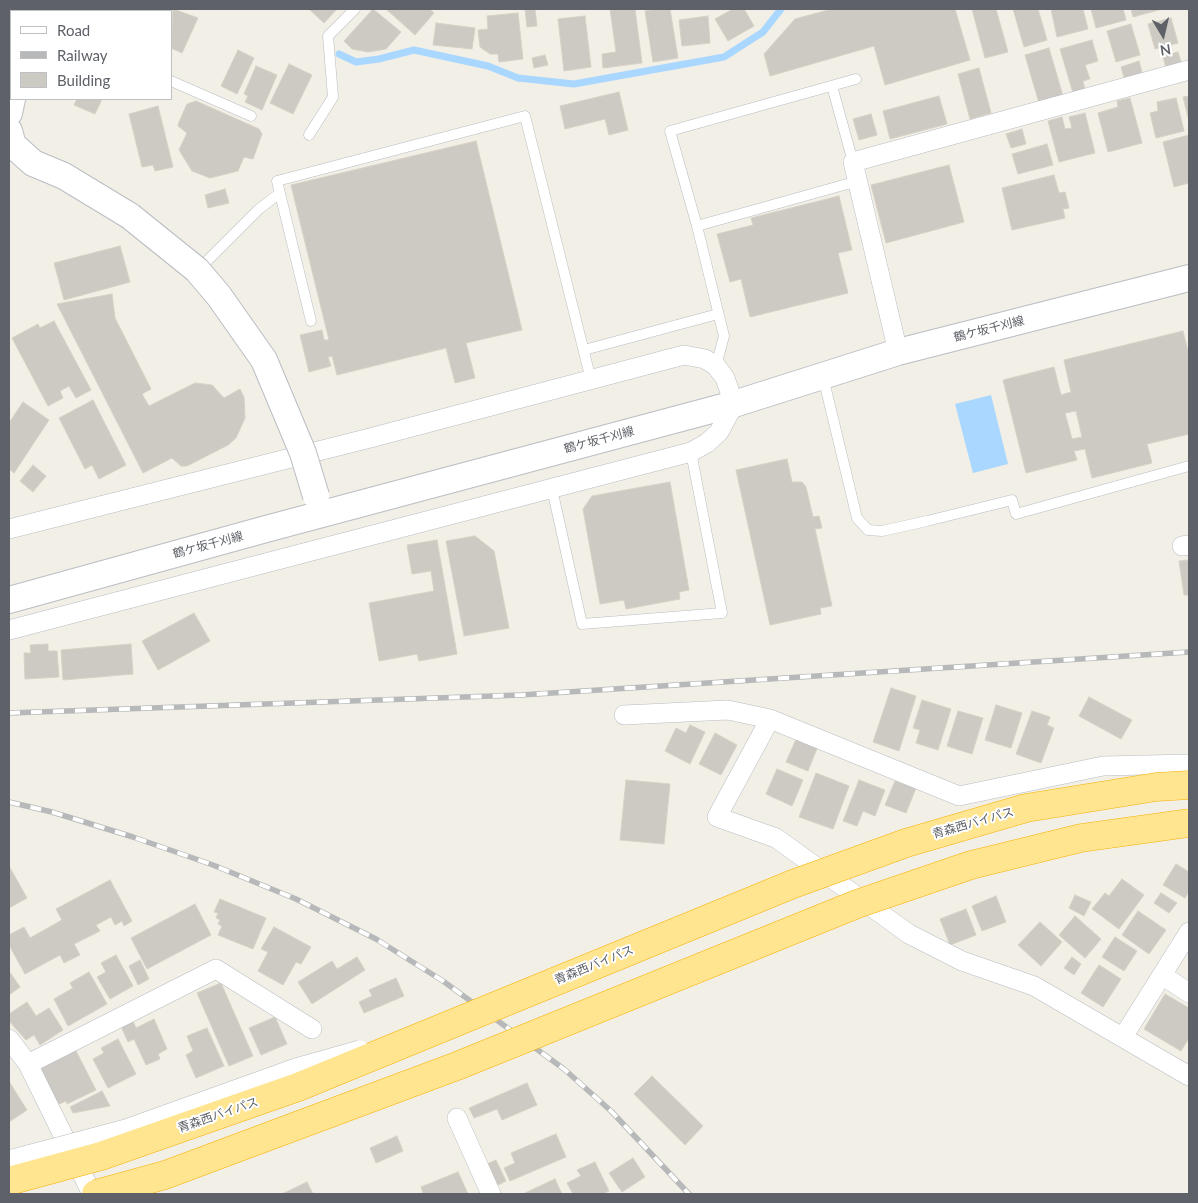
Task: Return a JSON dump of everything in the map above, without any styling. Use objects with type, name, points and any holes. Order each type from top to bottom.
[{"type":"highway","name":"青森西バイパス","points":[[9,1181],[101,1156],[298,1087],[784,888],[906,843],[1026,808],[1156,787],[1189,785]]},
{"type":"highway","points":[[94,1194],[165,1175],[448,1070],[857,904],[962,868],[1081,838],[1189,823]]},
{"type":"main road","points":[[9,113],[12,100]]},
{"type":"main road","points":[[10,142],[33,163],[64,176],[130,216],[197,270],[219,296],[264,360],[303,453],[318,506]]},
{"type":"main road","name":"鶴ケ坂千刈線","points":[[9,600],[237,537],[318,506],[734,404],[898,352],[1189,278]]},
{"type":"street","points":[[898,352],[853,162],[1189,70]]},
{"type":"street","points":[[9,529],[252,466],[370,438],[684,355],[705,359],[716,366],[725,378],[734,404],[719,432],[707,443],[690,452],[9,630]]},
{"type":"street","points":[[624,715],[728,710],[770,719],[959,796],[1103,766],[1189,764]]},
{"type":"street","points":[[770,719],[716,817],[776,838],[909,934],[962,961],[1034,986],[1189,1076]]},
{"type":"street","points":[[1123,1037],[1189,932]]},
{"type":"street","points":[[28,1064],[216,969],[312,1029]]},
{"type":"street","points":[[1162,975],[1189,993]]},
{"type":"street","points":[[9,1160],[126,1128],[296,1068],[448,1025]]},
{"type":"street","points":[[9,1039],[28,1064],[94,1194]]},
{"type":"street","points":[[457,1118],[491,1194]]},
{"type":"lane","points":[[309,135],[334,97],[328,36],[355,9]]},
{"type":"lane","points":[[716,366],[724,336],[697,226],[670,131],[856,79]]},
{"type":"lane","points":[[172,81],[251,116]]},
{"type":"lane","points":[[832,86],[853,162]]},
{"type":"lane","points":[[311,321],[278,181],[525,116],[591,380]]},
{"type":"lane","points":[[697,226],[858,181]]},
{"type":"lane","points":[[197,270],[259,209],[280,193]]},
{"type":"lane","points":[[584,350],[718,314]]},
{"type":"lane","points":[[823,376],[856,518],[868,530],[882,531],[1012,500],[1016,514],[1189,466]]},
{"type":"lane","points":[[552,489],[582,624],[722,613],[690,452]]},
{"type":"water","points":[[991,395],[1008,464],[973,473],[955,404]]},
{"type":"building","points":[[173,9],[198,18],[182,53],[172,48]]},
{"type":"building","points":[[309,9],[337,9],[324,23]]},
{"type":"building","points":[[373,9],[401,32],[386,49],[368,52],[352,49],[344,41]]},
{"type":"building","points":[[386,9],[429,9],[434,13],[415,35]]},
{"type":"building","points":[[525,9],[535,9],[537,26],[527,27]]},
{"type":"building","points":[[610,9],[635,9],[642,63],[603,68],[602,54],[616,52]]},
{"type":"building","points":[[670,9],[678,58],[653,62],[645,11]]},
{"type":"building","points":[[733,9],[744,9],[754,26],[728,41],[715,19]]},
{"type":"building","points":[[832,9],[955,9],[970,60],[885,85],[874,46],[770,76],[764,54],[795,19]]},
{"type":"building","points":[[972,9],[996,9],[1008,52],[985,58]]},
{"type":"building","points":[[1013,9],[1038,9],[1047,40],[1024,47]]},
{"type":"building","points":[[1051,9],[1083,9],[1088,29],[1057,37]]},
{"type":"building","points":[[1091,9],[1123,9],[1126,20],[1096,28]]},
{"type":"building","points":[[1131,9],[1162,9],[1133,17]]},
{"type":"building","points":[[518,13],[523,59],[499,62],[498,54],[490,54],[480,47],[478,30],[488,29],[487,16]]},
{"type":"building","points":[[585,16],[591,67],[564,71],[558,19]]},
{"type":"building","points":[[708,16],[710,43],[682,46],[679,20]]},
{"type":"building","points":[[1171,18],[1178,43],[1155,49],[1148,24]]},
{"type":"building","points":[[436,23],[475,28],[472,49],[433,45]]},
{"type":"building","points":[[1131,24],[1140,55],[1116,62],[1107,31]]},
{"type":"building","points":[[1092,40],[1098,61],[1085,65],[1090,79],[1083,81],[1085,89],[1073,93],[1060,49]]},
{"type":"building","points":[[1049,48],[1063,96],[1039,103],[1025,55]]},
{"type":"building","points":[[238,50],[254,58],[237,94],[221,86]]},
{"type":"building","points":[[1178,52],[1182,65],[1166,69],[1163,56]]},
{"type":"building","points":[[545,55],[548,65],[534,68],[532,58]]},
{"type":"building","points":[[1139,61],[1143,76],[1125,81],[1121,67]]},
{"type":"building","points":[[289,64],[312,75],[293,114],[270,103]]},
{"type":"building","points":[[256,66],[277,75],[262,110],[245,102],[248,96],[244,94]]},
{"type":"building","points":[[979,68],[991,113],[970,119],[958,74]]},
{"type":"building","points":[[619,92],[628,130],[609,135],[605,119],[565,129],[560,106]]},
{"type":"building","points":[[939,96],[947,124],[890,139],[883,111]]},
{"type":"building","points":[[1189,96],[1189,121],[1183,97]]},
{"type":"building","points":[[1130,98],[1142,143],[1108,152],[1098,113],[1118,107],[1117,101]]},
{"type":"building","points":[[1176,98],[1184,131],[1156,138],[1150,113],[1158,111],[1157,102]]},
{"type":"building","points":[[76,100],[102,100],[95,114],[74,105]]},
{"type":"building","points":[[196,101],[259,129],[262,134],[253,159],[244,157],[238,171],[210,178],[192,171],[179,150],[187,133],[178,126],[179,122],[187,104]]},
{"type":"building","points":[[158,106],[173,167],[155,171],[153,165],[142,167],[129,114]]},
{"type":"building","points":[[1085,113],[1095,153],[1059,162],[1048,121],[1062,117],[1065,129],[1072,128],[1069,117]]},
{"type":"building","points":[[871,114],[877,135],[859,140],[853,119]]},
{"type":"building","points":[[1022,129],[1026,144],[1011,148],[1006,134]]},
{"type":"building","points":[[1189,135],[1189,183],[1174,187],[1163,142]]},
{"type":"building","points":[[476,141],[522,330],[466,343],[475,378],[455,383],[446,348],[337,375],[332,356],[328,357],[331,366],[309,372],[300,335],[322,330],[324,340],[329,340],[291,185]]},
{"type":"building","points":[[1047,144],[1053,165],[1018,174],[1012,154]]},
{"type":"building","points":[[949,165],[964,222],[886,243],[871,185]]},
{"type":"building","points":[[1054,175],[1059,193],[1065,192],[1069,208],[1063,209],[1065,218],[1012,230],[1002,188]]},
{"type":"building","points":[[225,189],[229,203],[208,208],[205,195]]},
{"type":"building","points":[[839,196],[852,250],[838,253],[848,293],[750,317],[741,279],[730,282],[717,234],[753,225],[751,218]]},
{"type":"building","points":[[120,246],[130,282],[64,300],[54,263]]},
{"type":"building","points":[[112,294],[115,318],[151,389],[142,394],[149,406],[195,383],[212,385],[224,398],[240,389],[244,397],[245,418],[236,438],[228,445],[187,466],[181,466],[172,458],[143,473],[57,304]]},
{"type":"building","points":[[54,321],[91,390],[76,398],[69,386],[60,391],[63,398],[48,406],[12,338],[38,324],[40,328]]},
{"type":"building","points":[[1183,331],[1189,355],[1189,434],[1147,444],[1152,463],[1092,478],[1085,449],[1074,451],[1077,460],[1026,473],[1003,380],[1054,367],[1061,395],[1071,392],[1064,360]],"holes":[[[1076,411],[1082,437],[1072,439],[1065,413]]]},
{"type":"building","points":[[93,400],[126,465],[99,479],[92,465],[85,469],[59,418]]},
{"type":"building","points":[[23,402],[49,420],[14,473],[9,469],[9,423]]},
{"type":"building","points":[[787,459],[792,482],[802,482],[806,487],[813,517],[819,516],[822,528],[815,529],[832,606],[820,608],[821,614],[770,625],[736,470]]},
{"type":"building","points":[[33,465],[46,476],[33,492],[20,481]]},
{"type":"building","points":[[670,482],[689,590],[679,592],[680,599],[626,609],[624,600],[600,604],[583,509],[592,496]]},
{"type":"building","points":[[475,536],[494,551],[509,628],[464,636],[446,541]]},
{"type":"building","points":[[437,540],[457,654],[419,661],[417,654],[379,661],[369,603],[434,591],[431,571],[412,574],[407,545]]},
{"type":"building","points":[[1189,560],[1189,595],[1184,595],[1179,561]]},
{"type":"building","points":[[194,613],[210,641],[158,670],[142,641]]},
{"type":"building","points":[[48,644],[48,651],[57,651],[59,677],[25,679],[24,653],[31,653],[30,645]]},
{"type":"building","points":[[131,644],[133,674],[63,680],[61,650]]},
{"type":"building","points":[[891,688],[916,696],[899,751],[873,742]]},
{"type":"building","points":[[1089,697],[1132,720],[1121,739],[1079,716]]},
{"type":"building","points":[[922,700],[951,709],[938,750],[916,743],[920,730],[913,728]]},
{"type":"building","points":[[996,705],[1022,713],[1011,748],[985,740]]},
{"type":"building","points":[[958,711],[983,718],[972,754],[947,746]]},
{"type":"building","points":[[1032,711],[1050,717],[1047,725],[1054,728],[1041,763],[1016,754]]},
{"type":"building","points":[[690,725],[705,732],[690,764],[665,751],[676,728],[686,733]]},
{"type":"building","points":[[715,733],[737,745],[721,775],[699,764]]},
{"type":"building","points":[[797,737],[818,746],[808,771],[786,762]]},
{"type":"building","points":[[777,769],[803,780],[792,806],[766,794]]},
{"type":"building","points":[[816,773],[849,786],[833,829],[799,817]]},
{"type":"building","points":[[626,780],[670,784],[664,844],[620,840]]},
{"type":"building","points":[[859,780],[885,790],[875,816],[863,811],[857,826],[843,821]]},
{"type":"building","points":[[895,781],[916,788],[906,813],[885,805]]},
{"type":"building","points":[[1176,864],[1189,872],[1189,891],[1185,898],[1163,885]]},
{"type":"building","points":[[9,866],[27,898],[9,908]]},
{"type":"building","points":[[1122,879],[1144,895],[1119,929],[1092,909],[1105,893],[1109,896]]},
{"type":"building","points":[[110,880],[132,921],[124,926],[122,921],[115,925],[111,917],[96,925],[100,931],[74,944],[80,955],[64,963],[60,955],[25,974],[9,945],[9,935],[24,927],[30,938],[62,920],[56,909]]},
{"type":"building","points":[[1161,893],[1177,903],[1169,913],[1154,903]]},
{"type":"building","points":[[1075,895],[1091,902],[1084,916],[1069,908]]},
{"type":"building","points":[[996,896],[1006,922],[982,931],[972,906]]},
{"type":"building","points":[[220,899],[266,918],[253,949],[218,935],[222,926],[218,924],[220,920],[216,918],[218,913],[214,912]]},
{"type":"building","points":[[195,904],[211,935],[147,969],[131,938]]},
{"type":"building","points":[[966,909],[976,935],[950,945],[940,919]]},
{"type":"building","points":[[1138,911],[1166,930],[1149,954],[1122,935]]},
{"type":"building","points":[[1075,916],[1101,939],[1085,958],[1059,935]]},
{"type":"building","points":[[1040,922],[1062,942],[1041,966],[1018,945]]},
{"type":"building","points":[[274,927],[311,947],[301,964],[296,962],[283,985],[258,971],[268,952],[261,949]]},
{"type":"building","points":[[1115,937],[1137,951],[1124,971],[1102,957]]},
{"type":"building","points":[[116,955],[133,986],[110,999],[97,977],[106,972],[101,963]]},
{"type":"building","points":[[357,957],[365,970],[312,1004],[298,982],[332,961],[337,969]]},
{"type":"building","points":[[1072,957],[1081,964],[1074,975],[1064,968]]},
{"type":"building","points":[[140,960],[149,979],[138,985],[129,966]]},
{"type":"building","points":[[1099,965],[1121,979],[1103,1007],[1081,993]]},
{"type":"building","points":[[9,971],[20,987],[9,995]]},
{"type":"building","points":[[89,972],[107,1004],[68,1026],[54,999],[73,988],[70,983]]},
{"type":"building","points":[[396,978],[404,996],[364,1013],[359,1002],[372,996],[369,990]]},
{"type":"building","points":[[221,983],[253,1056],[229,1066],[197,993]]},
{"type":"building","points":[[1165,994],[1189,1008],[1189,1038],[1181,1051],[1144,1029]]},
{"type":"building","points":[[27,1002],[36,1016],[49,1008],[63,1030],[40,1045],[34,1035],[26,1040],[9,1021],[9,1014]]},
{"type":"building","points":[[275,1017],[287,1044],[261,1055],[249,1028]]},
{"type":"building","points":[[132,1019],[136,1028],[154,1019],[167,1049],[158,1054],[160,1059],[146,1065],[134,1039],[128,1042],[120,1024]]},
{"type":"building","points":[[207,1028],[224,1066],[196,1078],[186,1055],[193,1051],[187,1036]]},
{"type":"building","points":[[118,1039],[136,1074],[108,1088],[93,1059],[104,1053],[101,1048]]},
{"type":"building","points":[[75,1049],[96,1090],[67,1104],[66,1101],[57,1105],[38,1069]]},
{"type":"building","points":[[652,1076],[703,1126],[685,1145],[634,1094]]},
{"type":"building","points":[[527,1083],[537,1105],[502,1120],[497,1109],[474,1118],[469,1108]]},
{"type":"building","points":[[9,1084],[27,1110],[9,1122]]},
{"type":"building","points":[[102,1091],[110,1106],[73,1113],[70,1107]]},
{"type":"building","points":[[556,1134],[566,1157],[510,1181],[504,1168],[515,1163],[511,1153]]},
{"type":"building","points":[[397,1136],[403,1151],[376,1163],[370,1148]]},
{"type":"building","points":[[633,1158],[645,1177],[622,1192],[609,1173]]},
{"type":"building","points":[[496,1160],[506,1181],[496,1186],[487,1164]]},
{"type":"building","points":[[595,1162],[609,1191],[602,1194],[573,1194],[567,1183],[581,1176],[577,1170]]},
{"type":"building","points":[[458,1172],[468,1194],[421,1194],[423,1193],[421,1187]]},
{"type":"building","points":[[555,1179],[562,1194],[525,1193]]},
{"type":"building","points":[[307,1182],[313,1194],[282,1194]]},
{"type":"waterway","points":[[339,54],[356,62],[379,59],[414,50],[488,66],[518,78],[574,84],[724,57],[763,32],[781,9]]},
{"type":"railway","points":[[9,713],[521,695],[1189,652]]},
{"type":"railway","points":[[9,802],[52,812],[133,837],[213,865],[296,899],[376,939],[443,981],[564,1069],[611,1111],[689,1194]]}]
